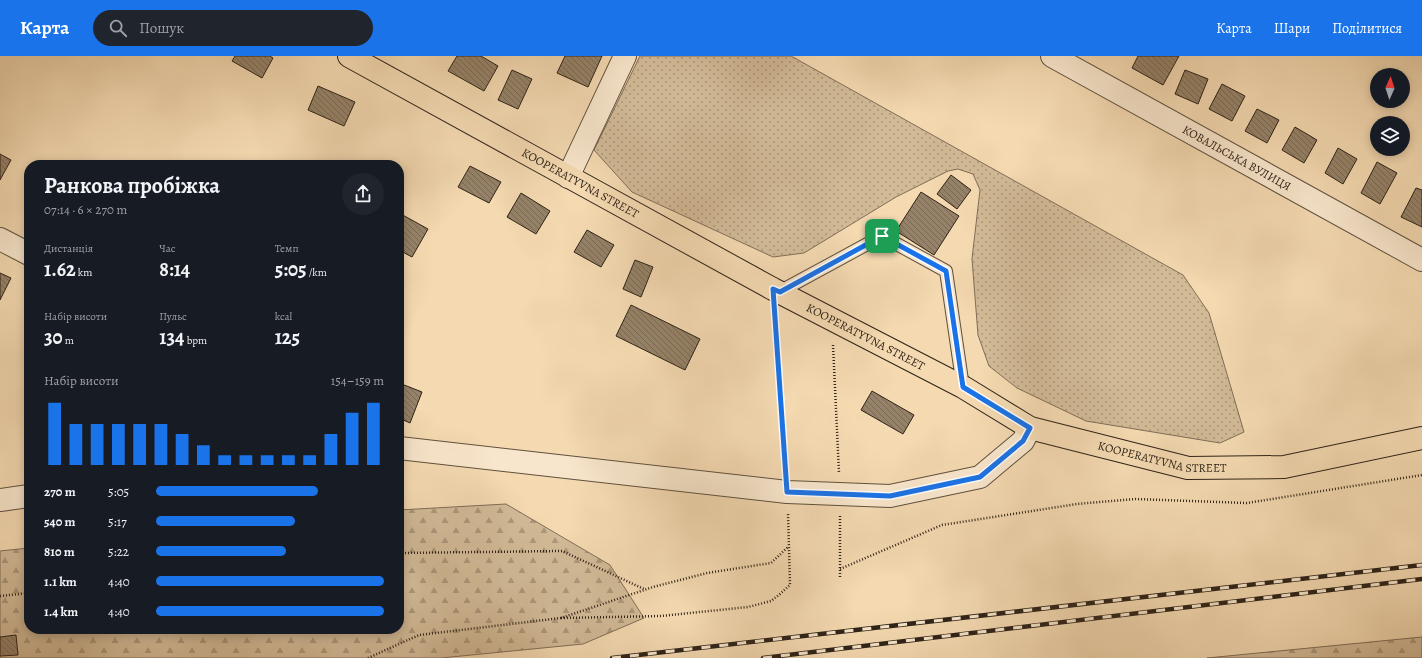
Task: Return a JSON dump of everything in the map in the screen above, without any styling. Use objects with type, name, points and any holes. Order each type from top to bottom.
[{"type":"main road","name":"KOOPERATYVNA STREET","points":[[349,56],[776,291],[963,387],[1030,428],[1188,468],[1284,467],[1422,438]]},
{"type":"street","points":[[568,176],[625,56]]},
{"type":"street","name":"КОВАЛЬСЬКА ВУЛИЦЯ","points":[[1052,56],[1422,260]]},
{"type":"street","points":[[0,239],[24,251]]},
{"type":"street","points":[[404,449],[787,492],[890,496],[980,477],[1023,441],[1030,428]]},
{"type":"street","points":[[0,500],[24,497]]},
{"type":"lane","points":[[776,291],[882,236],[946,271],[963,387]]},
{"type":"path","points":[[368,658],[419,635],[561,618],[661,616],[748,607],[771,601],[780,594],[790,585],[787,492],[776,291]]},
{"type":"path","points":[[832,320],[840,494],[840,578]]},
{"type":"path","points":[[840,569],[949,524],[1077,504],[1135,499],[1247,503],[1422,475]]},
{"type":"path","points":[[561,618],[644,590],[707,573],[770,563],[789,546]]},
{"type":"path","points":[[404,553],[562,551],[644,590]]},
{"type":"path","points":[[0,596],[24,593]]},
{"type":"green space","points":[[640,56],[791,56],[1183,275],[1209,313],[1244,432],[1220,443],[1086,421],[1017,388],[989,366],[978,335],[972,259],[980,190],[973,174],[958,169],[948,171],[896,197],[804,253],[773,257],[632,192],[594,150]]},
{"type":"green space","points":[[506,504],[610,565],[644,618],[583,644],[441,658],[0,658],[0,551],[24,549],[24,634],[404,634],[404,510]]},
{"type":"green space","points":[[1422,637],[1422,658],[1207,658]]},
{"type":"building","points":[[235,56],[270,56],[273,58],[262,78],[232,61]]},
{"type":"building","points":[[457,56],[481,56],[498,66],[484,91],[448,71]]},
{"type":"building","points":[[565,56],[602,56],[588,87],[557,73]]},
{"type":"building","points":[[1138,56],[1179,56],[1163,85],[1132,68]]},
{"type":"building","points":[[512,70],[532,79],[518,109],[498,100]]},
{"type":"building","points":[[1185,70],[1208,79],[1198,104],[1175,94]]},
{"type":"building","points":[[1222,84],[1245,96],[1232,121],[1209,109]]},
{"type":"building","points":[[318,86],[355,102],[344,126],[308,110]]},
{"type":"building","points":[[1257,109],[1279,120],[1267,143],[1245,131]]},
{"type":"building","points":[[1295,127],[1317,140],[1304,163],[1282,150]]},
{"type":"building","points":[[1338,148],[1357,159],[1343,184],[1325,173]]},
{"type":"building","points":[[0,154],[11,160],[0,180]]},
{"type":"building","points":[[1377,162],[1397,173],[1380,204],[1361,193]]},
{"type":"building","points":[[470,166],[501,182],[489,203],[458,187]]},
{"type":"building","points":[[951,175],[971,190],[957,209],[937,194]]},
{"type":"building","points":[[1416,188],[1422,190],[1422,227],[1401,217]]},
{"type":"building","points":[[921,192],[959,216],[934,255],[896,231]]},
{"type":"building","points":[[521,193],[550,211],[536,234],[507,217]]},
{"type":"building","points":[[404,216],[428,229],[412,257],[404,253]]},
{"type":"building","points":[[587,230],[614,245],[601,267],[574,252]]},
{"type":"building","points":[[635,260],[653,267],[641,297],[623,289]]},
{"type":"building","points":[[0,273],[11,278],[0,300]]},
{"type":"building","points":[[631,305],[700,339],[685,370],[616,336]]},
{"type":"building","points":[[404,385],[422,392],[410,423],[404,420]]},
{"type":"building","points":[[872,391],[914,415],[903,434],[861,410]]},
{"type":"building","points":[[16,635],[18,655],[0,656],[0,637]]},
{"type":"railway","points":[[612,658],[1422,565]]},
{"type":"railway","points":[[763,658],[1422,579]]},
{"type":"route","points":[[882,236],[946,271],[963,387],[1030,428],[1023,441],[980,477],[890,496],[787,492],[773,289],[780,292],[882,236]]}]
